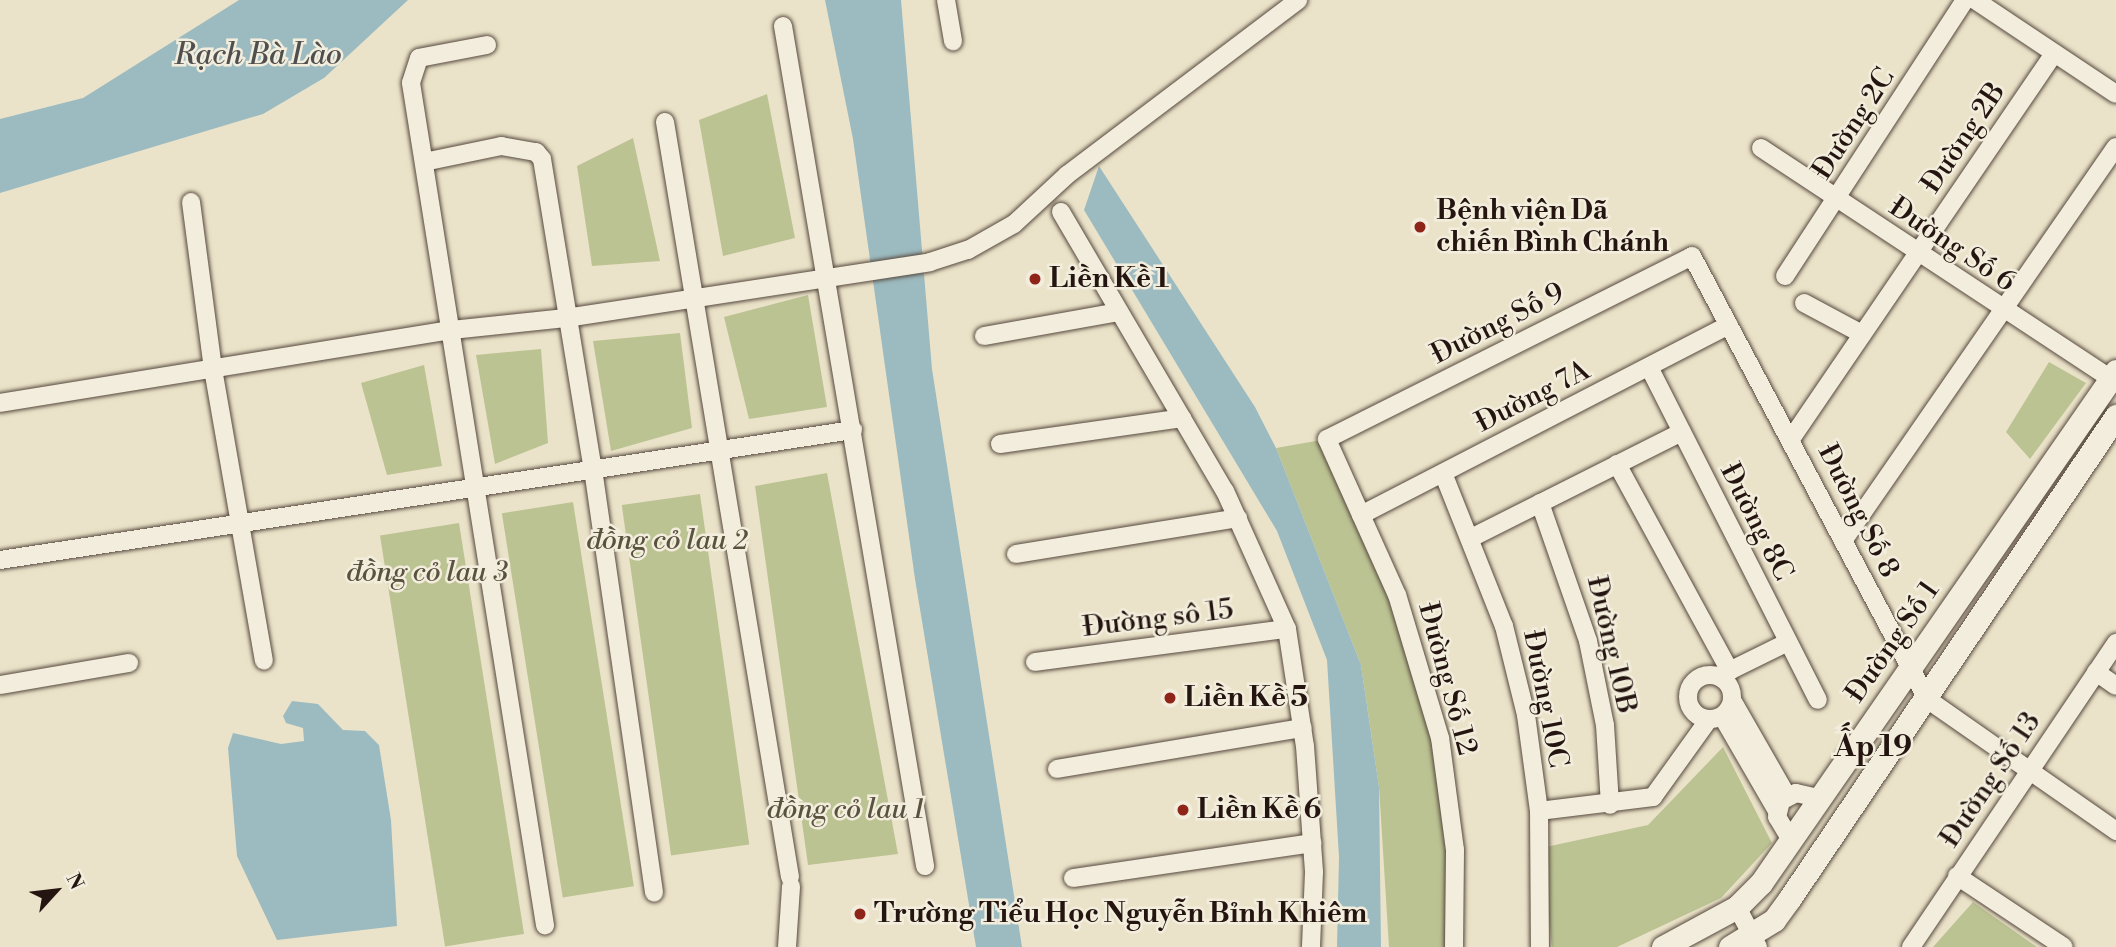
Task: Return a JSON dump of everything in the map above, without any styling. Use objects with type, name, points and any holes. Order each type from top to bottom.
[{"type":"street","points":[[946,0],[953,41]]},
{"type":"street","points":[[0,404],[451,330],[566,318],[826,275],[930,261],[968,250],[1014,224],[1067,175],[1298,0]]},
{"type":"street","name":"Đường 2C","points":[[1785,276],[1965,0]]},
{"type":"street","points":[[1975,0],[2116,94]]},
{"type":"street","points":[[783,26],[925,866]]},
{"type":"street","points":[[487,46],[419,58],[411,83],[545,925]]},
{"type":"street","name":"Đường 2B","points":[[1791,439],[2054,53]]},
{"type":"street","points":[[665,122],[692,298],[721,450],[791,881],[787,947]]},
{"type":"street","points":[[424,162],[502,146],[536,152],[541,159],[593,470],[654,893]]},
{"type":"street","points":[[1843,541],[2116,147]]},
{"type":"street","name":"Đường Số 6","points":[[1761,148],[2001,310],[2114,378]]},
{"type":"street","points":[[191,202],[214,369],[264,661]]},
{"type":"street","points":[[1060,212],[1238,518],[1287,628],[1303,728],[1312,843],[1311,947]]},
{"type":"street","name":"Đường Số 8","points":[[1692,256],[1927,699],[2116,831]]},
{"type":"street","name":"Đường Số 9","points":[[1327,439],[1692,256]]},
{"type":"street","points":[[1804,303],[1862,334]]},
{"type":"street","points":[[984,336],[1119,312]]},
{"type":"street","name":"Đường 7A","points":[[1361,515],[1729,325]]},
{"type":"street","name":"Đường 8C","points":[[1649,366],[1818,700]]},
{"type":"street","name":"Đường Số 1","points":[[1663,947],[1728,911],[1761,883],[2114,378]]},
{"type":"street","name":"Đường Số 1","points":[[1741,944],[1774,920],[1927,699],[2116,416]]},
{"type":"street","points":[[1000,444],[1182,418]]},
{"type":"street","points":[[0,560],[853,430]]},
{"type":"street","points":[[1471,538],[1682,432]]},
{"type":"street","name":"Đường Số 12","points":[[1327,439],[1397,595],[1440,738],[1455,850],[1454,947]]},
{"type":"street","points":[[1539,811],[1610,805],[1653,797],[1721,712],[1729,686],[1617,464]]},
{"type":"street","name":"Đường 10C","points":[[1443,473],[1504,626],[1520,689],[1539,811],[1540,947]]},
{"type":"street","name":"Đường 10B","points":[[1540,503],[1588,642],[1605,725],[1610,805]]},
{"type":"street","points":[[1016,554],[1238,518]]},
{"type":"street","name":"Đường sô 15","points":[[1035,662],[1287,628]]},
{"type":"street","points":[[1721,712],[1695,713],[1688,692],[1703,676],[1724,674],[1788,642]]},
{"type":"street","name":"Đường Số 13","points":[[1910,947],[2116,643]]},
{"type":"street","points":[[0,685],[129,663]]},
{"type":"street","points":[[2096,672],[2116,686]]},
{"type":"street","points":[[1721,712],[1782,802],[1780,825],[1791,840]]},
{"type":"street","points":[[1057,769],[1303,728]]},
{"type":"street","points":[[1782,802],[1804,793],[1821,799],[1846,818]]},
{"type":"street","points":[[1073,878],[1312,843]]},
{"type":"street","points":[[1957,876],[2064,947]]},
{"type":"street","points":[[1728,911],[1741,944]]},
{"type":"green space","points":[[767,94],[795,238],[723,256],[699,120]]},
{"type":"green space","points":[[633,138],[660,261],[592,266],[577,166]]},
{"type":"green space","points":[[808,295],[827,407],[749,419],[724,317]]},
{"type":"green space","points":[[680,333],[692,428],[611,451],[593,341]]},
{"type":"green space","points":[[541,349],[548,443],[495,464],[476,355]]},
{"type":"green space","points":[[2049,362],[2086,383],[2030,459],[2006,432]]},
{"type":"green space","points":[[424,365],[442,466],[387,475],[361,383]]},
{"type":"green space","points":[[1327,439],[1397,595],[1440,738],[1454,947],[1389,947],[1379,787],[1361,665],[1276,448]]},
{"type":"green space","name":"đồng cỏ lau 1","points":[[827,473],[898,854],[808,865],[755,486]]},
{"type":"green space","name":"đồng cỏ lau 2","points":[[700,494],[749,845],[671,856],[622,505]]},
{"type":"green space","name":"đồng cỏ lau 3","points":[[573,502],[634,886],[563,897],[502,513]]},
{"type":"green space","name":"đồng cỏ lau 3","points":[[459,523],[524,934],[445,946],[380,536]]},
{"type":"green space","points":[[1723,747],[1772,843],[1721,898],[1617,947],[1552,947],[1541,848],[1648,825]]},
{"type":"green space","points":[[1973,902],[2037,947],[1933,947]]},
{"type":"water","name":"Rạch Bà Lào","points":[[239,0],[408,0],[324,78],[263,114],[0,193],[0,119],[83,98]]},
{"type":"water","points":[[825,0],[901,0],[932,369],[1022,947],[976,947],[915,579],[853,139]]},
{"type":"water","points":[[1099,166],[1255,407],[1276,448],[1361,665],[1379,787],[1381,947],[1337,947],[1339,857],[1327,660],[1277,531],[1084,210]]},
{"type":"water","points":[[292,701],[318,704],[343,730],[365,731],[379,745],[391,820],[397,926],[277,940],[237,856],[228,748],[233,733],[281,744],[304,741],[303,728],[286,723],[283,716]]},
{"type":"place","name":"Bệnh viện Dã chiến Bình Chánh","points":[[1420,227]]},
{"type":"place","name":"Liền Kề 1","points":[[1035,279]]},
{"type":"place","name":"Liền Kề 5","points":[[1170,698]]},
{"type":"place","name":"Liền Kề 6","points":[[1183,810]]},
{"type":"place","name":"Trường Tiểu Học Nguyễn Bỉnh Khiêm","points":[[860,914]]},
{"type":"district","name":"Ấp 19","points":[[1873,747]]}]
